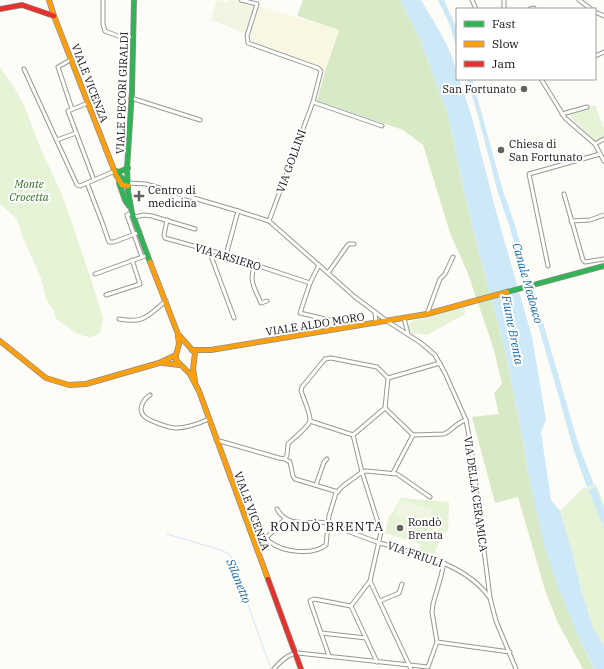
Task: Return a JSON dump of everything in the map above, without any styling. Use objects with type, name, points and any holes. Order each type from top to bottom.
[{"type":"main road","points":[[12,6],[19,0],[22,5]]},
{"type":"main road","name":"VIALE VICENZA","points":[[49,0],[125,200],[130,207],[140,232],[178,334],[182,341],[195,354],[193,370],[195,381],[301,669]]},
{"type":"main road","name":"VIALE PECORI GIRALDI","points":[[128,185],[134,0]]},
{"type":"main road","points":[[0,9],[22,5],[54,16]]},
{"type":"main road","points":[[115,171],[119,172],[128,168]]},
{"type":"main road","points":[[115,171],[128,185]]},
{"type":"main road","points":[[118,180],[122,185],[128,185]]},
{"type":"main road","name":"VIALE VICENZA","points":[[128,185],[130,207]]},
{"type":"main road","name":"VIALE ALDO MORO","points":[[191,349],[206,350],[427,314],[604,266]]},
{"type":"main road","name":"VIALE VICENZA","points":[[178,334],[176,360],[195,381]]},
{"type":"main road","points":[[0,341],[46,378],[69,384],[86,384],[160,363],[177,353],[183,347],[191,349]]},
{"type":"main road","points":[[160,363],[189,367],[206,350]]},
{"type":"street","points":[[103,0],[104,30],[118,36],[133,37]]},
{"type":"street","points":[[241,0],[257,4],[257,0]]},
{"type":"street","points":[[579,0],[590,8]]},
{"type":"street","points":[[585,4],[587,0]]},
{"type":"street","name":"VIA GOLLINI","points":[[257,4],[247,36],[248,42],[318,68],[321,71],[312,102],[269,221]]},
{"type":"street","points":[[72,59],[58,67],[72,109]]},
{"type":"street","points":[[24,69],[77,185],[80,186],[115,171]]},
{"type":"street","points":[[542,80],[565,118],[595,144],[604,161]]},
{"type":"street","points":[[131,98],[200,120]]},
{"type":"street","points":[[312,102],[382,126]]},
{"type":"street","points":[[88,103],[68,111],[94,180]]},
{"type":"street","points":[[562,114],[587,107]]},
{"type":"street","points":[[57,140],[76,133]]},
{"type":"street","points":[[595,144],[604,139]]},
{"type":"street","points":[[548,266],[529,174],[600,154]]},
{"type":"street","points":[[87,183],[108,242],[114,242],[140,232]]},
{"type":"street","points":[[128,185],[146,184],[269,221]]},
{"type":"street","points":[[564,194],[583,260],[588,262],[604,259]]},
{"type":"street","points":[[226,255],[238,211]]},
{"type":"street","points":[[142,257],[127,215],[144,215],[167,220],[195,229]]},
{"type":"street","points":[[571,221],[590,220],[604,215]]},
{"type":"street","name":"VIA ARSIERO","points":[[167,220],[164,235],[165,238],[226,255],[310,283]]},
{"type":"street","name":"VIA DELLA CERAMICA","points":[[269,221],[350,293],[387,321],[427,347],[440,364],[466,420],[471,447],[490,598],[496,621],[516,669]]},
{"type":"street","points":[[328,272],[347,246],[349,244],[354,244]]},
{"type":"street","points":[[212,251],[211,256],[234,318]]},
{"type":"street","points":[[95,274],[148,255]]},
{"type":"street","points":[[427,314],[440,278],[445,274],[453,257]]},
{"type":"street","points":[[106,295],[140,284],[132,260]]},
{"type":"street","points":[[319,264],[310,283],[300,313],[334,321]]},
{"type":"street","points":[[255,265],[251,278],[261,304],[267,301]]},
{"type":"street","points":[[119,319],[130,321],[144,319],[151,315],[166,301]]},
{"type":"street","points":[[374,310],[376,323]]},
{"type":"street","points":[[404,318],[406,330],[409,335]]},
{"type":"street","points":[[285,459],[288,444],[306,427],[310,421],[301,391],[302,387],[325,359],[331,358],[377,367],[388,378]]},
{"type":"street","points":[[388,378],[440,364]]},
{"type":"street","points":[[353,435],[385,408],[388,378]]},
{"type":"street","points":[[150,395],[142,403],[141,411],[144,416],[166,426],[175,428],[187,427],[209,419]]},
{"type":"street","points":[[385,408],[414,436],[444,434],[458,423],[466,420]]},
{"type":"street","points":[[310,421],[353,435]]},
{"type":"street","points":[[351,606],[370,580],[380,532],[362,472],[353,435]]},
{"type":"street","points":[[393,473],[414,436]]},
{"type":"street","points":[[216,440],[285,459],[290,462],[295,479],[338,492]]},
{"type":"street","points":[[316,485],[324,462],[327,459]]},
{"type":"street","points":[[245,516],[252,517],[259,531],[270,543],[285,550],[304,552],[320,549],[326,545],[328,516],[338,492],[343,486],[362,472],[366,471],[397,474],[430,497]]},
{"type":"street","points":[[266,538],[285,519],[277,509]]},
{"type":"street","name":"VIA FRIULI","points":[[285,519],[300,522],[328,523],[379,542],[444,563],[470,578],[480,586],[490,598]]},
{"type":"street","points":[[274,669],[282,661],[295,653],[410,667],[428,667],[437,642],[432,612],[444,563]]},
{"type":"street","points":[[370,580],[410,667]]},
{"type":"street","points":[[380,601],[398,593],[402,584]]},
{"type":"street","points":[[329,656],[310,601],[314,599],[351,606]]},
{"type":"street","points":[[351,606],[377,662]]},
{"type":"street","points":[[321,633],[366,638]]},
{"type":"street","points":[[437,642],[510,652]]},
{"type":"shaded area","points":[[259,6],[338,30],[325,68],[251,41],[250,36]]},
{"type":"green space","points":[[217,0],[228,2],[229,0],[234,0],[255,6],[247,34],[211,20]]},
{"type":"green space","points":[[303,0],[400,0],[419,37],[448,115],[469,214],[505,350],[531,488],[576,631],[594,669],[583,669],[558,623],[545,590],[518,497],[495,503],[472,417],[499,414],[494,393],[502,384],[494,350],[467,271],[450,233],[423,145],[403,130],[317,101],[325,71],[339,30],[297,16]]},
{"type":"green space","name":"Monte Crocetta","points":[[0,67],[25,107],[40,147],[63,197],[103,319],[100,333],[94,336],[82,336],[56,319],[54,311],[46,299],[41,278],[22,235],[17,219],[0,204]]},
{"type":"green space","points":[[595,105],[604,128],[604,136],[595,142],[568,114]]},
{"type":"green space","points":[[464,307],[465,314],[427,335],[416,333],[414,335],[409,331],[408,325],[412,321]]},
{"type":"green space","points":[[596,484],[604,505],[604,647],[594,630],[581,590],[572,551],[560,511],[584,487],[586,488]]},
{"type":"green space","points":[[401,498],[449,502],[448,531],[442,533],[434,556],[419,551],[420,544],[385,533],[389,516]]},
{"type":"green space","points":[[401,500],[432,510],[427,526],[396,516]]},
{"type":"green space","points":[[431,521],[441,524],[434,543],[425,540]]},
{"type":"water","name":"Fiume Brenta","points":[[400,0],[421,0],[449,49],[456,70],[456,80],[459,80],[471,114],[497,215],[532,337],[546,420],[541,432],[551,500],[560,511],[572,551],[581,590],[594,630],[604,646],[604,669],[594,669],[557,585],[544,545],[531,488],[505,350],[469,214],[448,115],[419,37]]},
{"type":"water","points":[[438,0],[444,0],[456,27],[456,45],[449,23]]},
{"type":"water","name":"Canale Medoaco","points":[[467,80],[473,80],[503,191],[514,222],[578,443],[594,485],[587,487],[573,448],[509,225],[498,193]]},
{"type":"water","points":[[596,487],[604,509],[604,528],[588,490]]},
{"type":"waterway","name":"Silanetto","points":[[167,534],[221,550],[229,554],[271,669]]},
{"type":"traffic: fast","points":[[134,0],[132,91],[127,168],[128,191],[132,213],[150,262]]},
{"type":"traffic: fast","points":[[115,171],[119,172],[128,168]]},
{"type":"traffic: fast","points":[[116,173],[128,183]]},
{"type":"traffic: fast","points":[[119,183],[125,200],[129,206]]},
{"type":"traffic: fast","points":[[507,292],[604,266]]},
{"type":"traffic: slow","points":[[49,0],[116,175],[122,185],[128,186]]},
{"type":"traffic: slow","points":[[150,262],[178,334],[195,353],[193,369],[195,381]]},
{"type":"traffic: slow","points":[[192,350],[211,350],[427,314],[507,292]]},
{"type":"traffic: slow","points":[[178,336],[179,344],[176,360],[190,374],[199,391],[268,579]]},
{"type":"traffic: slow","points":[[0,341],[46,378],[69,385],[86,384],[159,363],[176,355]]},
{"type":"traffic: slow","points":[[163,363],[179,365]]},
{"type":"traffic: jam","points":[[0,9],[22,5],[54,16]]},
{"type":"traffic: jam","points":[[268,579],[301,669]]},
{"type":"place","name":"San Fortunato","points":[[524,89]]},
{"type":"place","name":"Chiesa di San Fortunato","points":[[501,150]]},
{"type":"place","name":"Centro di medicina","points":[[139,196]]},
{"type":"place","name":"Rondò Brenta","points":[[400,528]]},
{"type":"district","name":"RONDÒ BRENTA","points":[[327,526]]}]
